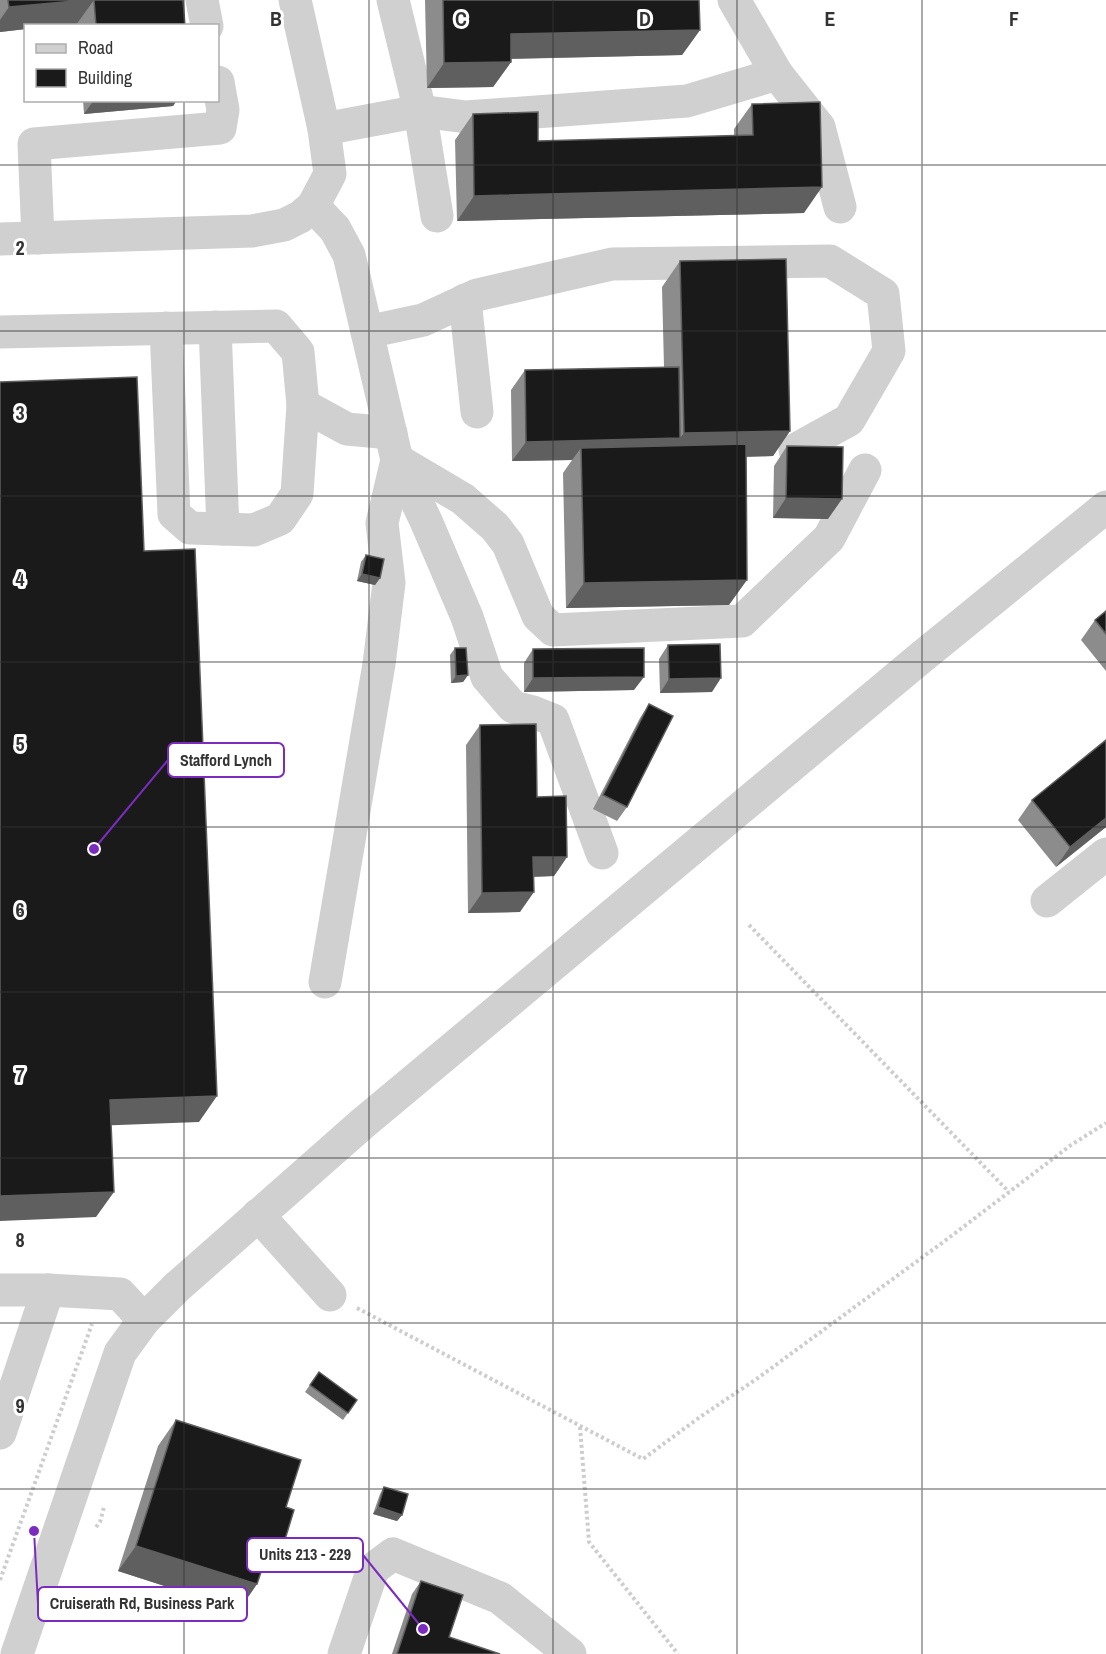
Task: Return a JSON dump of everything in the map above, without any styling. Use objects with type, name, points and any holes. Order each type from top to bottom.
[{"type":"street","points":[[202,0],[207,24]]},
{"type":"street","points":[[0,239],[252,231],[284,225],[300,217],[313,206],[330,174],[324,129],[295,0]]},
{"type":"street","points":[[393,0],[420,111],[437,216]]},
{"type":"street","points":[[734,0],[777,74],[819,127],[840,207]]},
{"type":"street","points":[[324,129],[420,111],[466,117],[687,100],[777,74]]},
{"type":"street","points":[[38,238],[34,144],[220,128],[223,110],[219,88]]},
{"type":"street","points":[[313,206],[335,229],[349,255],[394,446],[467,617],[487,677],[513,707],[553,720],[602,853]]},
{"type":"street","points":[[367,332],[423,320],[477,295],[612,264],[830,261],[883,294],[889,351],[849,420],[795,450]]},
{"type":"street","points":[[465,300],[477,412]]},
{"type":"street","points":[[0,332],[166,328],[276,326],[298,352],[303,405],[297,494],[280,519],[254,530],[190,528],[174,514],[166,328]]},
{"type":"street","points":[[215,327],[223,529]]},
{"type":"street","points":[[303,405],[347,429],[394,446],[463,499],[495,527],[508,544],[538,616],[553,630],[742,621],[829,538],[865,470]]},
{"type":"street","points":[[325,982],[379,664],[389,583],[382,523],[394,446]]},
{"type":"street","points":[[17,1654],[120,1353],[144,1320],[177,1287],[362,1124],[927,653],[1106,507]]},
{"type":"street","points":[[1047,901],[1106,854]]},
{"type":"street","points":[[258,1215],[330,1294]]},
{"type":"street","points":[[0,1290],[120,1294],[144,1320]]},
{"type":"street","points":[[0,1433],[48,1290]]},
{"type":"street","points":[[344,1654],[373,1569],[393,1554],[501,1598],[570,1654]]},
{"type":"path","points":[[749,925],[1009,1192]]},
{"type":"path","points":[[330,1294],[643,1459],[758,1378],[1071,1145],[1106,1123]]},
{"type":"path","points":[[0,1580],[92,1324]]},
{"type":"path","points":[[580,1426],[589,1542],[678,1654]]},
{"type":"path","points":[[93,1532],[100,1522],[105,1501]]},
{"type":"building","points":[[8,0],[86,0],[9,7]]},
{"type":"building","points":[[94,0],[183,0],[185,24],[96,24]]},
{"type":"building","points":[[443,0],[699,0],[700,30],[511,34],[511,62],[444,63]]},
{"type":"building","points":[[820,102],[822,187],[474,196],[473,114],[538,112],[538,141],[753,135],[752,104]]},
{"type":"building","points":[[786,259],[790,431],[684,433],[680,261]]},
{"type":"building","points":[[679,367],[680,438],[526,442],[525,370]]},
{"type":"building","points":[[137,377],[144,551],[195,549],[217,1096],[110,1100],[114,1192],[0,1196],[0,382]]},
{"type":"building","points":[[746,444],[747,580],[584,583],[581,448]]},
{"type":"building","points":[[787,446],[843,447],[842,499],[786,498]]},
{"type":"building","points":[[366,555],[384,559],[380,578],[362,574]]},
{"type":"building","points":[[1106,611],[1106,634],[1095,620]]},
{"type":"building","points":[[720,644],[721,678],[669,679],[668,645]]},
{"type":"building","points":[[455,648],[466,648],[468,675],[456,676]]},
{"type":"building","points":[[644,648],[644,677],[533,678],[533,649]]},
{"type":"building","points":[[649,704],[673,716],[627,807],[603,795]]},
{"type":"building","points":[[536,724],[537,797],[566,796],[567,857],[533,857],[534,892],[482,893],[480,725]]},
{"type":"building","points":[[1106,740],[1106,818],[1070,847],[1032,800]]},
{"type":"building","points":[[319,1372],[357,1400],[348,1413],[310,1385]]},
{"type":"building","points":[[176,1420],[301,1460],[286,1507],[294,1510],[283,1546],[271,1542],[257,1584],[136,1546]]},
{"type":"building","points":[[384,1487],[408,1494],[402,1515],[378,1507]]},
{"type":"building","points":[[421,1581],[463,1595],[449,1637],[500,1654],[397,1654]]},
{"type":"place","name":"Stafford Lynch","points":[[94,849]]},
{"type":"place","name":"Cruiserath Rd, Business Park","points":[[34,1531]]},
{"type":"place","name":"Units 213 - 229","points":[[423,1629]]}]
